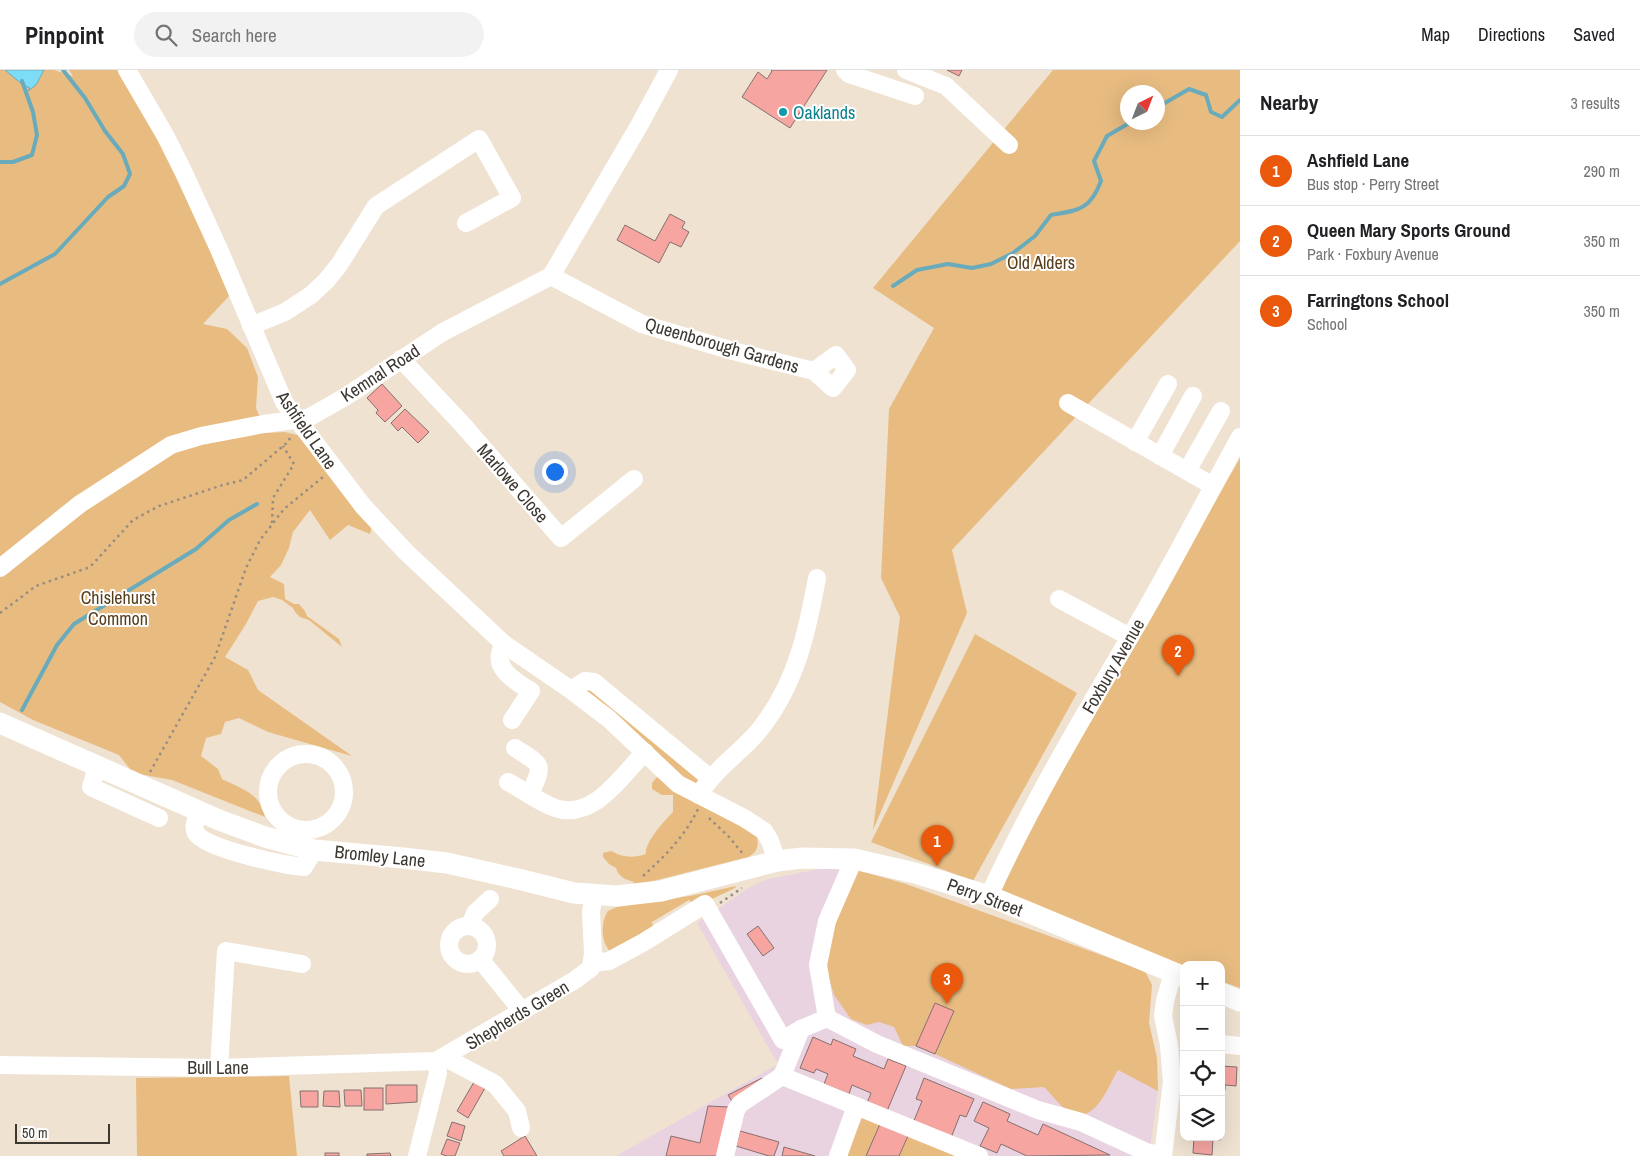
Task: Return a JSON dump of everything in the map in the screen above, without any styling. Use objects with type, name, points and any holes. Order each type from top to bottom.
[{"type":"main road","name":"Bromley Lane","points":[[0,723],[200,811],[265,837],[314,850],[447,864],[554,889],[594,895],[617,896],[648,893],[749,864],[777,862]]},
{"type":"main road","name":"Perry Street","points":[[777,862],[802,858],[854,860],[915,873],[989,896],[1178,975]]},
{"type":"main road","points":[[1225,995],[1240,1001]]},
{"type":"street","name":"Ashfield Lane","points":[[127,70],[165,135],[184,173],[218,247],[284,402],[363,506],[406,552],[504,644],[571,690],[609,719],[699,802],[744,818],[764,831],[770,841],[777,862]]},
{"type":"street","points":[[552,276],[640,124],[668,70]]},
{"type":"street","points":[[846,70],[849,74],[915,96]]},
{"type":"street","points":[[906,70],[946,86],[1009,145]]},
{"type":"street","points":[[251,326],[285,312],[311,295],[339,265],[376,206],[479,139],[512,198],[466,223]]},
{"type":"street","name":"Kemnal Road","points":[[0,568],[80,504],[172,445],[200,436],[308,418],[345,397],[443,332],[552,276]]},
{"type":"street","name":"Queenborough Gardens","points":[[552,276],[642,324],[733,351],[814,371]]},
{"type":"street","name":"Marlowe Close","points":[[401,359],[463,425],[561,538],[634,479]]},
{"type":"street","points":[[1135,442],[1168,384]]},
{"type":"street","points":[[1160,456],[1193,396]]},
{"type":"street","points":[[1068,403],[1213,486]]},
{"type":"street","points":[[1186,471],[1221,411]]},
{"type":"street","name":"Foxbury Avenue","points":[[989,896],[1022,827],[1240,438]]},
{"type":"street","points":[[699,802],[710,778],[761,728],[784,692],[794,672],[808,625],[817,578]]},
{"type":"street","points":[[1058,599],[1130,637]]},
{"type":"street","points":[[504,644],[499,654],[502,667],[513,680],[531,691],[512,720]]},
{"type":"street","points":[[571,690],[585,681],[594,682],[710,778]]},
{"type":"street","points":[[515,748],[540,766],[540,773],[530,794]]},
{"type":"street","points":[[508,782],[556,808],[574,810],[588,806],[602,798],[645,752]]},
{"type":"street","points":[[265,837],[273,812],[268,800],[268,787],[272,774],[280,764],[291,757],[303,754],[316,755],[328,760],[338,770],[343,781],[344,800],[336,816],[327,824],[316,830],[304,831],[292,828],[281,821],[273,812]]},
{"type":"street","points":[[97,767],[91,787],[159,818]]},
{"type":"street","points":[[200,811],[194,825],[196,833],[201,839],[241,854],[286,866],[304,868],[314,850]]},
{"type":"street","points":[[827,1018],[818,965],[828,921],[854,860]]},
{"type":"street","points":[[594,895],[592,963],[609,961],[644,942],[705,904],[783,1040],[827,1018]]},
{"type":"street","points":[[470,926],[475,913],[490,899]]},
{"type":"street","points":[[470,926],[480,930],[486,942],[486,948],[480,959],[469,964],[453,957],[450,952],[449,941],[451,935],[461,927],[470,926]]},
{"type":"street","points":[[219,1068],[226,951],[302,964]]},
{"type":"street","points":[[480,959],[522,1011]]},
{"type":"street","name":"Shepherds Green","points":[[440,1059],[586,973],[592,963]]},
{"type":"street","points":[[827,1018],[877,1044],[1038,1110],[1081,1122],[1146,1152],[1163,1156],[1176,1044],[1163,1016],[1165,1001],[1178,975]]},
{"type":"street","points":[[725,1156],[736,1110],[740,1104],[782,1076],[801,1030]]},
{"type":"street","points":[[1225,1044],[1240,1046]]},
{"type":"street","points":[[417,1156],[438,1074],[440,1059],[495,1084],[517,1111],[521,1128]]},
{"type":"street","name":"Bull Lane","points":[[0,1065],[219,1068],[440,1059]]},
{"type":"street","points":[[782,1076],[979,1156]]},
{"type":"street","points":[[838,1156],[856,1106]]},
{"type":"path","points":[[0,613],[36,586],[90,567],[133,520],[159,506],[243,480],[289,441],[296,420]]},
{"type":"path","points":[[272,524],[273,498],[294,464],[283,446]]},
{"type":"path","points":[[142,787],[216,656],[246,568],[260,540],[284,509],[334,469]]},
{"type":"path","points":[[641,878],[669,852],[690,826],[699,807],[699,802]]},
{"type":"path","points":[[705,904],[713,907],[754,880],[749,864],[730,838],[707,816]]},
{"type":"shaded area","points":[[841,865],[906,884],[1145,971],[1152,985],[1149,1023],[1157,1058],[1158,1091],[1149,1156],[616,1156],[778,1064],[697,923],[750,887],[768,879]]},
{"type":"green space","name":"Chislehurst Common","points":[[0,70],[38,81],[44,70],[54,70],[73,76],[69,70],[117,70],[171,163],[230,295],[203,324],[227,329],[247,348],[258,377],[256,408],[266,433],[285,432],[301,436],[372,526],[370,534],[348,525],[330,540],[310,510],[293,532],[289,548],[281,565],[270,577],[284,584],[285,599],[294,604],[299,604],[307,616],[339,639],[342,647],[309,620],[300,617],[293,608],[282,600],[273,597],[258,601],[225,657],[248,670],[258,690],[352,756],[268,732],[239,718],[225,722],[221,734],[206,738],[201,756],[218,769],[222,779],[243,789],[254,797],[263,809],[265,817],[172,780],[133,773],[119,755],[33,720],[0,702]]},
{"type":"green space","name":"Old Alders","points":[[1053,70],[1240,70],[1240,241],[952,550],[967,613],[873,830],[900,617],[881,578],[889,409],[934,328],[873,288]]},
{"type":"green space","points":[[1240,458],[1240,988],[1225,982],[1225,961],[1180,961],[1180,965],[992,894]]},
{"type":"green space","points":[[975,634],[1077,693],[973,881],[871,842]]},
{"type":"green space","points":[[589,686],[698,779],[697,784],[694,785],[686,781],[587,692],[586,689]]},
{"type":"green space","points":[[660,777],[741,825],[757,837],[758,843],[755,851],[748,857],[649,882],[633,884],[634,882],[622,877],[616,868],[603,857],[603,853],[611,851],[628,857],[646,854],[648,844],[660,826],[673,812],[673,795],[662,795],[652,789],[652,783],[656,778]]},
{"type":"green space","points":[[857,870],[906,884],[1145,971],[1152,985],[1149,1023],[1157,1058],[1158,1091],[1118,1070],[1103,1097],[1091,1111],[1083,1115],[1074,1114],[1064,1108],[1044,1087],[1011,1089],[935,1054],[953,1011],[935,1003],[916,1046],[903,1046],[894,1027],[879,1022],[867,1025],[851,1019],[834,995],[825,965],[829,935]]},
{"type":"green space","points":[[736,886],[712,899],[692,903],[689,900],[652,922],[653,926],[612,953],[606,945],[603,927],[608,911],[617,907],[695,895]]},
{"type":"green space","points":[[289,1076],[297,1156],[137,1156],[136,1078]]},
{"type":"green space","points":[[863,1116],[880,1124],[866,1156],[845,1156]]},
{"type":"green space","points":[[908,1136],[961,1156],[899,1156]]},
{"type":"water","points":[[5,70],[44,70],[36,85],[28,91],[30,88],[23,85]]},
{"type":"building","name":"Oaklands","points":[[771,70],[827,70],[790,128],[742,97],[758,72],[767,79]]},
{"type":"building","points":[[947,70],[962,70],[959,76]]},
{"type":"building","points":[[670,214],[685,222],[682,228],[689,232],[681,247],[670,242],[659,263],[617,240],[625,225],[655,241]]},
{"type":"building","points":[[382,384],[402,406],[385,422],[376,413],[378,410],[367,398]]},
{"type":"building","points":[[405,409],[429,432],[418,443],[402,427],[398,431],[391,423]]},
{"type":"building","points":[[758,926],[774,948],[763,956],[747,934]]},
{"type":"building","points":[[935,1003],[954,1011],[935,1054],[916,1046]]},
{"type":"building","points":[[813,1037],[831,1045],[833,1039],[856,1049],[853,1056],[884,1069],[888,1059],[906,1066],[887,1111],[867,1103],[871,1093],[852,1085],[849,1094],[824,1084],[828,1074],[816,1069],[814,1073],[800,1068]]},
{"type":"building","points":[[1225,1066],[1237,1067],[1236,1086],[1225,1085]]},
{"type":"building","points":[[762,1078],[766,1086],[733,1103],[728,1095]]},
{"type":"building","points":[[924,1078],[974,1099],[966,1117],[960,1115],[951,1138],[913,1123],[922,1101],[916,1099]]},
{"type":"building","points":[[474,1082],[485,1088],[468,1118],[457,1111]]},
{"type":"building","points":[[386,1085],[417,1085],[417,1102],[386,1104]]},
{"type":"building","points":[[364,1088],[383,1088],[383,1110],[364,1110]]},
{"type":"building","points":[[344,1090],[361,1090],[362,1106],[345,1106]]},
{"type":"building","points":[[300,1091],[318,1091],[318,1107],[301,1107]]},
{"type":"building","points":[[324,1091],[339,1091],[340,1107],[323,1106]]},
{"type":"building","points":[[983,1102],[1010,1114],[1007,1121],[1038,1135],[1043,1124],[1110,1155],[1027,1156],[1001,1144],[997,1153],[980,1146],[989,1128],[974,1121]]},
{"type":"building","points":[[708,1106],[729,1107],[717,1156],[666,1156],[671,1136],[700,1143]]},
{"type":"building","points":[[452,1122],[465,1126],[461,1141],[447,1136]]},
{"type":"building","points":[[880,1124],[908,1136],[899,1156],[866,1156]]},
{"type":"building","points":[[740,1131],[779,1142],[774,1156],[736,1146]]},
{"type":"building","points":[[525,1136],[537,1156],[504,1156],[501,1151]]},
{"type":"building","points":[[447,1139],[460,1143],[455,1156],[441,1154]]},
{"type":"building","points":[[1194,1141],[1213,1141],[1212,1155],[1193,1153]]},
{"type":"building","points":[[784,1147],[815,1156],[782,1156]]},
{"type":"building","points":[[325,1153],[339,1153],[339,1156],[325,1156]]},
{"type":"building","points":[[390,1153],[391,1156],[367,1156],[367,1154]]},
{"type":"waterway","points":[[0,284],[55,254],[108,197],[124,186],[130,174],[123,154],[105,131],[85,98],[63,70]]},
{"type":"waterway","points":[[0,162],[13,162],[32,155],[37,135],[33,112],[22,81]]},
{"type":"waterway","points":[[1165,103],[1189,89],[1206,95],[1211,112],[1222,117],[1240,100]]},
{"type":"waterway","points":[[893,286],[917,270],[948,264],[972,268],[991,264],[1013,253],[1035,236],[1051,215],[1076,210],[1088,203],[1097,191],[1101,181],[1094,161],[1107,136],[1120,128]]},
{"type":"waterway","points":[[22,710],[57,645],[74,624],[196,549],[229,520],[257,504]]},
{"type":"place","name":"Oaklands","points":[[783,112]]},
{"type":"place","name":"Queen Mary Sports Ground","points":[[1178,676]]},
{"type":"place","name":"Ashfield Lane","points":[[937,866]]},
{"type":"place","name":"Farringtons School","points":[[947,1004]]}]
